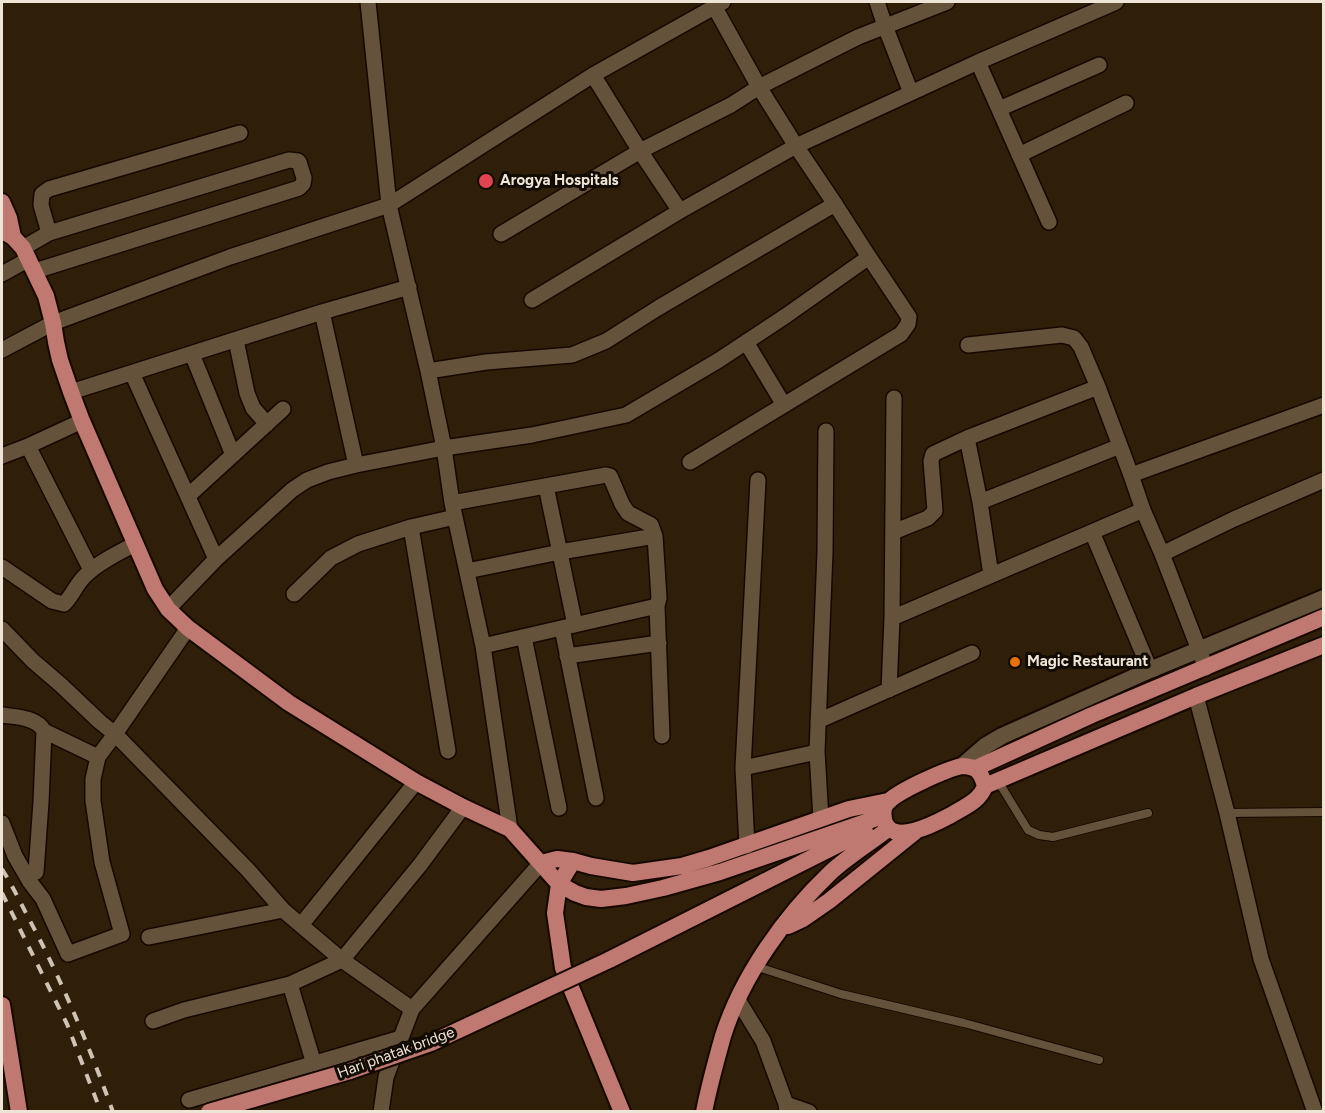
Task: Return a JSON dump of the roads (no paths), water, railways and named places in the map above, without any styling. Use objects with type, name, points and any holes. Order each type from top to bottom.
[{"type":"main road","points":[[2,202],[20,249],[46,296],[60,360],[71,392],[155,589],[168,609],[188,628],[289,703],[416,782],[510,829],[559,884],[586,897],[626,896],[654,890],[720,872],[886,817]]},
{"type":"main road","points":[[704,1112],[724,1035],[755,966],[779,931],[814,889],[886,817],[903,792],[953,768],[969,767],[1323,617]]},
{"type":"main road","points":[[541,863],[557,859],[633,873],[682,866],[747,846],[849,809],[886,817],[903,834],[916,831],[971,804],[991,783],[1323,645]]},
{"type":"main road","points":[[969,767],[991,783]]},
{"type":"main road","name":"Hari phatak bridge","points":[[209,1112],[350,1071],[431,1043],[609,960],[886,817]]},
{"type":"main road","points":[[779,931],[803,919],[829,901],[916,831]]},
{"type":"main road","points":[[573,861],[559,884],[555,913],[563,968],[622,1112]]},
{"type":"main road","points":[[2,1005],[19,1112]]},
{"type":"street","points":[[368,2],[389,205],[428,371],[483,646],[510,829]]},
{"type":"street","points":[[877,2],[911,93]]},
{"type":"street","points":[[501,234],[640,151],[731,105],[759,87],[858,38],[947,2]]},
{"type":"street","points":[[532,300],[680,211],[796,146],[978,62],[1116,2]]},
{"type":"street","points":[[2,350],[53,323],[230,258],[389,205],[593,75],[719,4],[759,87],[909,317],[908,324],[901,334],[690,462]]},
{"type":"street","points":[[978,62],[1049,222]]},
{"type":"street","points":[[999,109],[1099,65]]},
{"type":"street","points":[[593,75],[680,211]]},
{"type":"street","points":[[1019,155],[1126,104]]},
{"type":"street","points":[[49,233],[40,205],[42,194],[49,189],[240,133]]},
{"type":"street","points":[[2,274],[20,249],[49,233],[289,160],[298,160],[304,178],[303,184],[298,188],[20,249]]},
{"type":"street","points":[[428,371],[486,362],[572,355],[606,341],[677,296],[835,204]]},
{"type":"street","points":[[168,609],[216,559],[292,490],[307,480],[356,465],[444,448],[532,435],[626,415],[719,360],[869,257]]},
{"type":"street","points":[[71,392],[322,312],[409,287]]},
{"type":"street","points":[[322,312],[356,465]]},
{"type":"street","points":[[968,345],[1062,335],[1074,338],[1081,347],[1206,668]]},
{"type":"street","points":[[236,340],[247,393],[253,408],[267,424]]},
{"type":"street","points":[[746,342],[784,405]]},
{"type":"street","points":[[192,354],[233,455]]},
{"type":"street","points":[[132,373],[216,559]]},
{"type":"street","points":[[893,532],[928,518],[935,511],[931,456],[935,452],[1098,387]]},
{"type":"street","points":[[889,690],[894,398]]},
{"type":"street","points":[[1131,475],[1323,405]]},
{"type":"street","points":[[188,496],[283,409]]},
{"type":"street","points":[[2,456],[82,421]]},
{"type":"street","points":[[821,819],[817,752],[825,552],[826,432]]},
{"type":"street","points":[[967,438],[991,575]]},
{"type":"street","points":[[27,446],[91,570]]},
{"type":"street","points":[[980,502],[1120,446]]},
{"type":"street","points":[[294,594],[331,558],[358,544],[454,510],[546,486],[610,476],[628,513],[651,525],[655,536],[662,736]]},
{"type":"street","points":[[747,846],[742,768],[758,480]]},
{"type":"street","points":[[1162,554],[1323,480]]},
{"type":"street","points":[[546,486],[560,552],[568,627],[567,656],[596,798]]},
{"type":"street","points":[[892,618],[1143,510]]},
{"type":"street","points":[[411,527],[448,751]]},
{"type":"street","points":[[1092,532],[1150,670]]},
{"type":"street","points":[[467,571],[655,536]]},
{"type":"street","points":[[2,567],[52,601],[64,604],[91,570],[135,544]]},
{"type":"street","points":[[969,767],[985,746],[1002,735],[1323,598]]},
{"type":"street","points":[[483,646],[657,606]]},
{"type":"street","points":[[2,823],[15,856],[43,899],[68,954],[122,934],[102,862],[93,801],[93,779],[98,757],[188,628]]},
{"type":"street","points":[[2,629],[33,662],[62,685],[115,734],[249,870],[284,910],[342,960],[412,1009]]},
{"type":"street","points":[[524,637],[559,807]]},
{"type":"street","points":[[567,656],[659,643]]},
{"type":"street","points":[[818,721],[972,653]]},
{"type":"street","points":[[1196,696],[1227,813],[1261,959],[1315,1112]]},
{"type":"street","points":[[2,716],[28,719],[41,726],[44,731],[98,757]]},
{"type":"street","points":[[36,872],[44,731]]},
{"type":"street","points":[[742,768],[817,752]]},
{"type":"street","points":[[301,925],[416,782]]},
{"type":"street","points":[[153,1021],[184,1010],[290,984],[342,960],[420,865],[463,807]]},
{"type":"street","points":[[381,1112],[386,1077],[412,1009],[541,863]]},
{"type":"street","points":[[149,937],[284,910]]},
{"type":"street","points":[[290,984],[314,1064]]},
{"type":"street","points":[[738,1000],[763,1041],[786,1108],[809,1112]]},
{"type":"street","points":[[189,1100],[401,1038]]},
{"type":"lane","points":[[991,783],[1028,830],[1039,835],[1053,837],[1148,813]]},
{"type":"lane","points":[[1227,813],[1323,812]]},
{"type":"lane","points":[[755,966],[841,994],[964,1023],[1099,1060]]},
{"type":"railway","points":[[2,869],[58,977],[113,1112]]},
{"type":"railway","points":[[2,893],[67,1024],[101,1112]]},
{"type":"place","name":"Arogya Hospitals","points":[[486,181]]},
{"type":"place","name":"Magic Restaurant","points":[[1015,662]]}]
